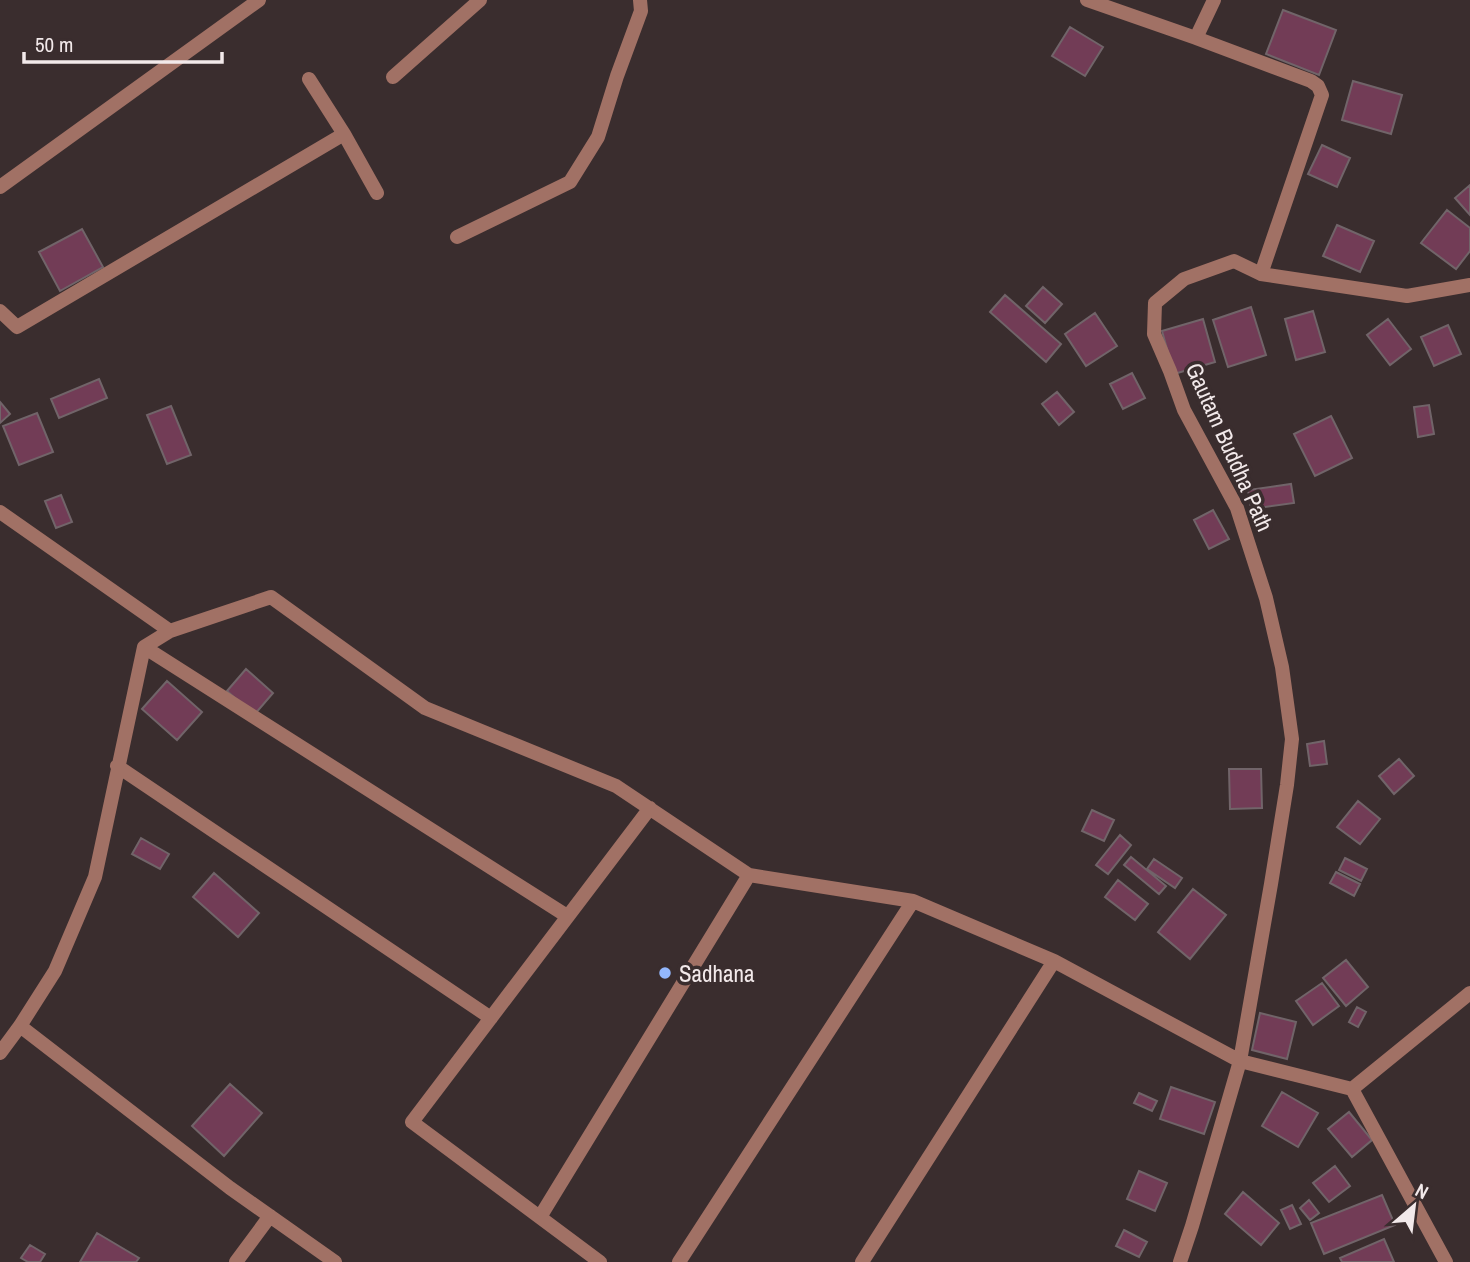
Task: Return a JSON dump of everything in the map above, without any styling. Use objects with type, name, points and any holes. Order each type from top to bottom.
[{"type":"street","points":[[0,187],[259,0]]},
{"type":"street","points":[[393,77],[480,0]]},
{"type":"street","points":[[457,237],[570,182],[598,136],[641,10],[640,0]]},
{"type":"street","points":[[1087,0],[1196,38],[1318,86],[1322,95],[1261,274]]},
{"type":"street","points":[[1196,38],[1214,0]]},
{"type":"street","points":[[309,79],[377,193]]},
{"type":"street","points":[[0,311],[17,327],[344,134]]},
{"type":"street","name":"Gautam Buddha Path","points":[[1180,1262],[1240,1061],[1287,785],[1292,738],[1282,667],[1266,598],[1237,508],[1184,410],[1154,334],[1155,303],[1184,279],[1234,261],[1261,274],[1407,296],[1470,285]]},
{"type":"street","points":[[0,512],[170,631]]},
{"type":"street","points":[[0,1053],[55,971],[95,877],[144,647],[170,631],[271,597],[425,708],[615,786],[749,874],[913,901],[1054,961],[1240,1061],[1352,1089],[1446,1262]]},
{"type":"street","points":[[144,647],[568,916]]},
{"type":"street","points":[[117,766],[491,1018]]},
{"type":"street","points":[[600,1262],[412,1122],[650,808]]},
{"type":"street","points":[[540,1217],[749,874]]},
{"type":"street","points":[[679,1262],[913,901]]},
{"type":"street","points":[[862,1262],[1054,961]]},
{"type":"street","points":[[1352,1089],[1470,993]]},
{"type":"street","points":[[20,1026],[230,1188],[335,1262]]},
{"type":"street","points":[[236,1262],[270,1216]]},
{"type":"building","points":[[1283,10],[1336,30],[1319,75],[1266,54]]},
{"type":"building","points":[[1070,27],[1103,47],[1085,76],[1052,56]]},
{"type":"building","points":[[1353,81],[1402,95],[1391,134],[1342,120]]},
{"type":"building","points":[[1322,145],[1350,158],[1337,187],[1308,174]]},
{"type":"building","points":[[1470,185],[1470,215],[1455,198]]},
{"type":"building","points":[[1447,210],[1470,228],[1470,251],[1456,269],[1421,243]]},
{"type":"building","points":[[1337,225],[1374,241],[1360,272],[1323,256]]},
{"type":"building","points":[[82,229],[103,267],[60,291],[39,252]]},
{"type":"building","points":[[1043,287],[1062,304],[1045,323],[1026,306]]},
{"type":"building","points":[[1005,295],[1061,344],[1046,362],[990,312]]},
{"type":"building","points":[[1251,307],[1266,355],[1228,367],[1213,320]]},
{"type":"building","points":[[1313,311],[1325,352],[1296,360],[1285,319]]},
{"type":"building","points":[[1095,313],[1117,346],[1086,366],[1065,334]]},
{"type":"building","points":[[1203,319],[1215,362],[1174,374],[1162,331]]},
{"type":"building","points":[[1388,319],[1411,349],[1390,365],[1367,335]]},
{"type":"building","points":[[1448,325],[1461,354],[1434,366],[1421,337]]},
{"type":"building","points":[[1132,373],[1145,398],[1123,409],[1110,384]]},
{"type":"building","points":[[99,379],[107,398],[59,418],[51,399]]},
{"type":"building","points":[[1057,392],[1074,412],[1059,425],[1042,404]]},
{"type":"building","points":[[0,402],[10,414],[0,423]]},
{"type":"building","points":[[1429,405],[1434,434],[1418,437],[1414,407]]},
{"type":"building","points":[[171,406],[191,455],[167,464],[147,415]]},
{"type":"building","points":[[37,413],[53,452],[19,465],[3,426]]},
{"type":"building","points":[[1331,416],[1352,458],[1315,476],[1294,434]]},
{"type":"building","points":[[1291,484],[1294,503],[1251,509],[1248,490]]},
{"type":"building","points":[[61,495],[72,522],[56,528],[45,501]]},
{"type":"building","points":[[1213,510],[1229,539],[1209,549],[1194,520]]},
{"type":"building","points":[[246,669],[273,693],[254,715],[227,691]]},
{"type":"building","points":[[167,681],[202,712],[177,740],[142,709]]},
{"type":"building","points":[[1324,741],[1327,764],[1310,766],[1307,744]]},
{"type":"building","points":[[1399,759],[1414,776],[1394,794],[1379,776]]},
{"type":"building","points":[[1229,769],[1261,769],[1262,808],[1230,809]]},
{"type":"building","points":[[1358,801],[1380,819],[1360,844],[1337,827]]},
{"type":"building","points":[[1092,810],[1114,820],[1104,841],[1082,831]]},
{"type":"building","points":[[1120,835],[1131,845],[1108,874],[1096,865]]},
{"type":"building","points":[[141,838],[169,854],[160,869],[132,854]]},
{"type":"building","points":[[1131,857],[1166,886],[1159,894],[1124,865]]},
{"type":"building","points":[[1345,858],[1367,869],[1361,881],[1339,870]]},
{"type":"building","points":[[1154,859],[1182,878],[1175,888],[1147,869]]},
{"type":"building","points":[[1336,872],[1360,884],[1354,896],[1330,883]]},
{"type":"building","points":[[214,873],[259,913],[238,937],[193,897]]},
{"type":"building","points":[[1118,880],[1148,904],[1135,920],[1105,897]]},
{"type":"building","points":[[1193,889],[1226,915],[1190,959],[1158,932]]},
{"type":"building","points":[[1346,960],[1368,987],[1346,1006],[1323,978]]},
{"type":"building","points":[[1322,983],[1339,1006],[1313,1025],[1296,1001]]},
{"type":"building","points":[[1357,1007],[1366,1012],[1358,1027],[1349,1022]]},
{"type":"building","points":[[1260,1013],[1296,1022],[1287,1059],[1252,1050]]},
{"type":"building","points":[[230,1084],[262,1113],[224,1156],[192,1126]]},
{"type":"building","points":[[1171,1087],[1215,1102],[1204,1134],[1160,1119]]},
{"type":"building","points":[[1282,1092],[1318,1113],[1298,1147],[1262,1126]]},
{"type":"building","points":[[1139,1093],[1157,1101],[1152,1111],[1134,1103]]},
{"type":"building","points":[[1349,1112],[1372,1140],[1352,1157],[1328,1129]]},
{"type":"building","points":[[1335,1166],[1350,1186],[1329,1202],[1313,1183]]},
{"type":"building","points":[[1139,1171],[1167,1183],[1155,1211],[1127,1199]]},
{"type":"building","points":[[1243,1192],[1279,1223],[1261,1245],[1225,1214]]},
{"type":"building","points":[[1382,1195],[1395,1225],[1324,1254],[1311,1223]]},
{"type":"building","points":[[1309,1200],[1319,1213],[1310,1220],[1300,1208]]},
{"type":"building","points":[[1292,1205],[1301,1224],[1290,1229],[1281,1210]]},
{"type":"building","points":[[1124,1230],[1147,1242],[1139,1257],[1116,1246]]},
{"type":"building","points":[[97,1233],[139,1258],[136,1262],[80,1262]]},
{"type":"building","points":[[1384,1239],[1394,1262],[1342,1262],[1340,1258]]},
{"type":"building","points":[[30,1245],[45,1254],[40,1262],[28,1262],[21,1258]]},
{"type":"place","name":"Sadhana","points":[[665,973]]}]
